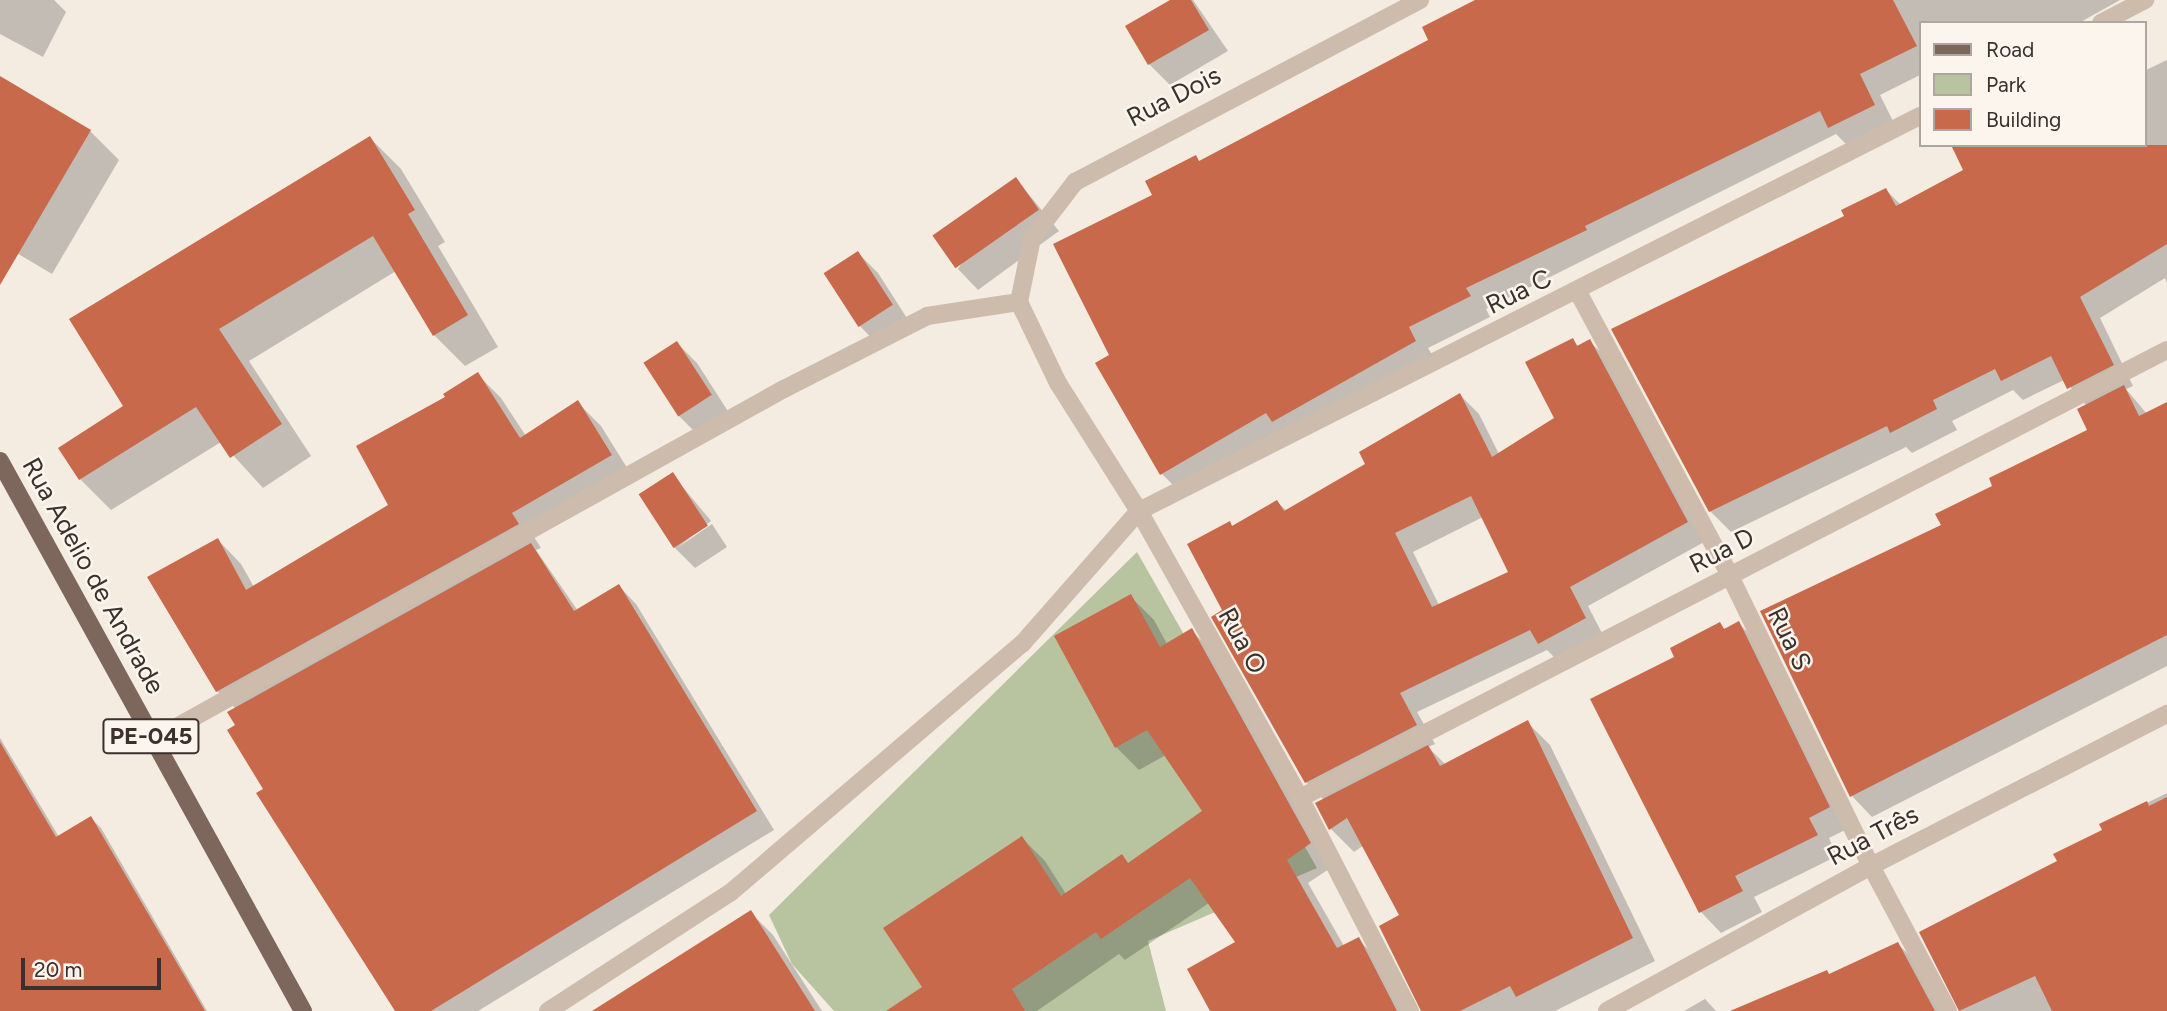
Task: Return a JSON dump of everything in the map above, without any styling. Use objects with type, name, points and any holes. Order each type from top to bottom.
[{"type":"main road","name":"Rua Adelio de Andrade","points":[[0,461],[303,1011]]},
{"type":"street","name":"Rua Dois","points":[[1019,302],[1032,237],[1075,182],[1420,0]]},
{"type":"street","points":[[2104,21],[2136,2]]},
{"type":"street","name":"Rua C","points":[[1139,511],[1578,292],[1918,117]]},
{"type":"street","name":"Rua S","points":[[1578,292],[1730,576],[1871,866],[1948,1011]]},
{"type":"street","name":"Rua O","points":[[1019,302],[1058,383],[1139,511],[1300,797],[1410,1011]]},
{"type":"street","points":[[153,740],[784,389],[928,316],[1019,302]]},
{"type":"street","name":"Rua D","points":[[1300,797],[2167,350]]},
{"type":"street","points":[[548,1011],[730,893],[1022,644],[1139,511]]},
{"type":"street","name":"Rua Três","points":[[1606,1011],[1871,866],[2167,714]]},
{"type":"green space","points":[[1137,552],[1317,868],[1148,941],[1166,1011],[834,1011],[792,964],[769,915]]},
{"type":"building","points":[[1170,0],[1191,0],[1209,30],[1148,65],[1125,26]]},
{"type":"building","points":[[1475,0],[1893,0],[1917,46],[1860,74],[1875,105],[1828,128],[1820,111],[1585,226],[1587,230],[1466,288],[1471,296],[1409,327],[1416,341],[1272,422],[1266,413],[1160,475],[1095,363],[1109,355],[1053,244],[1152,195],[1145,181],[1196,155],[1199,161],[1428,40],[1422,27]]},
{"type":"building","points":[[0,76],[91,130],[0,285]]},
{"type":"building","points":[[370,136],[415,210],[408,214],[468,315],[433,336],[373,236],[219,329],[282,424],[230,458],[196,407],[79,480],[58,448],[123,406],[69,319]]},
{"type":"building","points":[[2167,145],[2167,244],[2080,297],[2114,365],[2067,389],[2051,356],[2001,381],[1995,369],[1933,400],[1937,409],[1890,433],[1887,426],[1709,512],[1611,329],[1844,216],[1841,210],[1886,188],[1896,206],[1963,170],[1952,147]]},
{"type":"building","points":[[1016,177],[1039,210],[955,268],[932,236]]},
{"type":"building","points":[[858,251],[893,305],[858,327],[824,273]]},
{"type":"building","points":[[1573,338],[1577,346],[1590,339],[1688,522],[1570,587],[1586,618],[1538,644],[1530,630],[1400,693],[1417,725],[1305,783],[1211,617],[1222,610],[1187,544],[1230,521],[1232,526],[1277,500],[1284,511],[1365,464],[1359,452],[1460,393],[1492,457],[1554,418],[1525,362]],"holes":[[[1471,496],[1508,572],[1432,607],[1395,533]]]},
{"type":"building","points":[[677,341],[712,395],[678,416],[643,363]]},
{"type":"building","points":[[478,372],[520,438],[578,400],[612,455],[512,513],[519,524],[216,692],[147,577],[218,538],[246,590],[388,505],[356,446],[445,397],[443,394]]},
{"type":"building","points":[[2124,385],[2139,416],[2167,402],[2167,635],[1850,797],[1760,611],[1941,525],[1935,514],[1992,486],[1989,478],[2087,430],[2077,409]]},
{"type":"building","points":[[673,472],[708,526],[673,548],[639,494]]},
{"type":"building","points":[[531,543],[574,611],[619,584],[757,811],[431,1011],[395,1011],[256,793],[263,789],[227,730],[235,725],[227,712]]},
{"type":"building","points":[[1131,594],[1160,647],[1192,628],[1311,843],[1287,860],[1337,948],[1359,937],[1397,1011],[1210,1011],[1187,969],[1235,942],[1190,878],[1101,939],[1096,932],[1012,989],[1025,1011],[886,1011],[922,987],[883,928],[1022,836],[1061,896],[1122,854],[1128,863],[1202,811],[1147,730],[1115,748],[1054,636]]},
{"type":"building","points":[[1739,621],[1830,807],[1809,818],[1818,835],[1735,876],[1743,891],[1699,913],[1590,699],[1674,657],[1670,648],[1720,622],[1724,629]]},
{"type":"building","points":[[1528,720],[1633,938],[1516,997],[1510,986],[1460,1011],[1421,1011],[1379,926],[1399,915],[1347,818],[1329,830],[1315,803],[1428,745],[1440,766]]},
{"type":"building","points":[[0,742],[56,837],[91,816],[205,1011],[0,1011]]},
{"type":"building","points":[[2167,797],[2167,1011],[2052,1011],[2035,976],[1959,1011],[1919,932],[2057,861],[2053,854],[2102,830],[2099,824],[2147,801],[2149,806]]},
{"type":"building","points":[[751,910],[815,1011],[592,1011]]},
{"type":"building","points":[[1898,942],[1935,1011],[1730,1011],[1827,970],[1829,974]]}]
